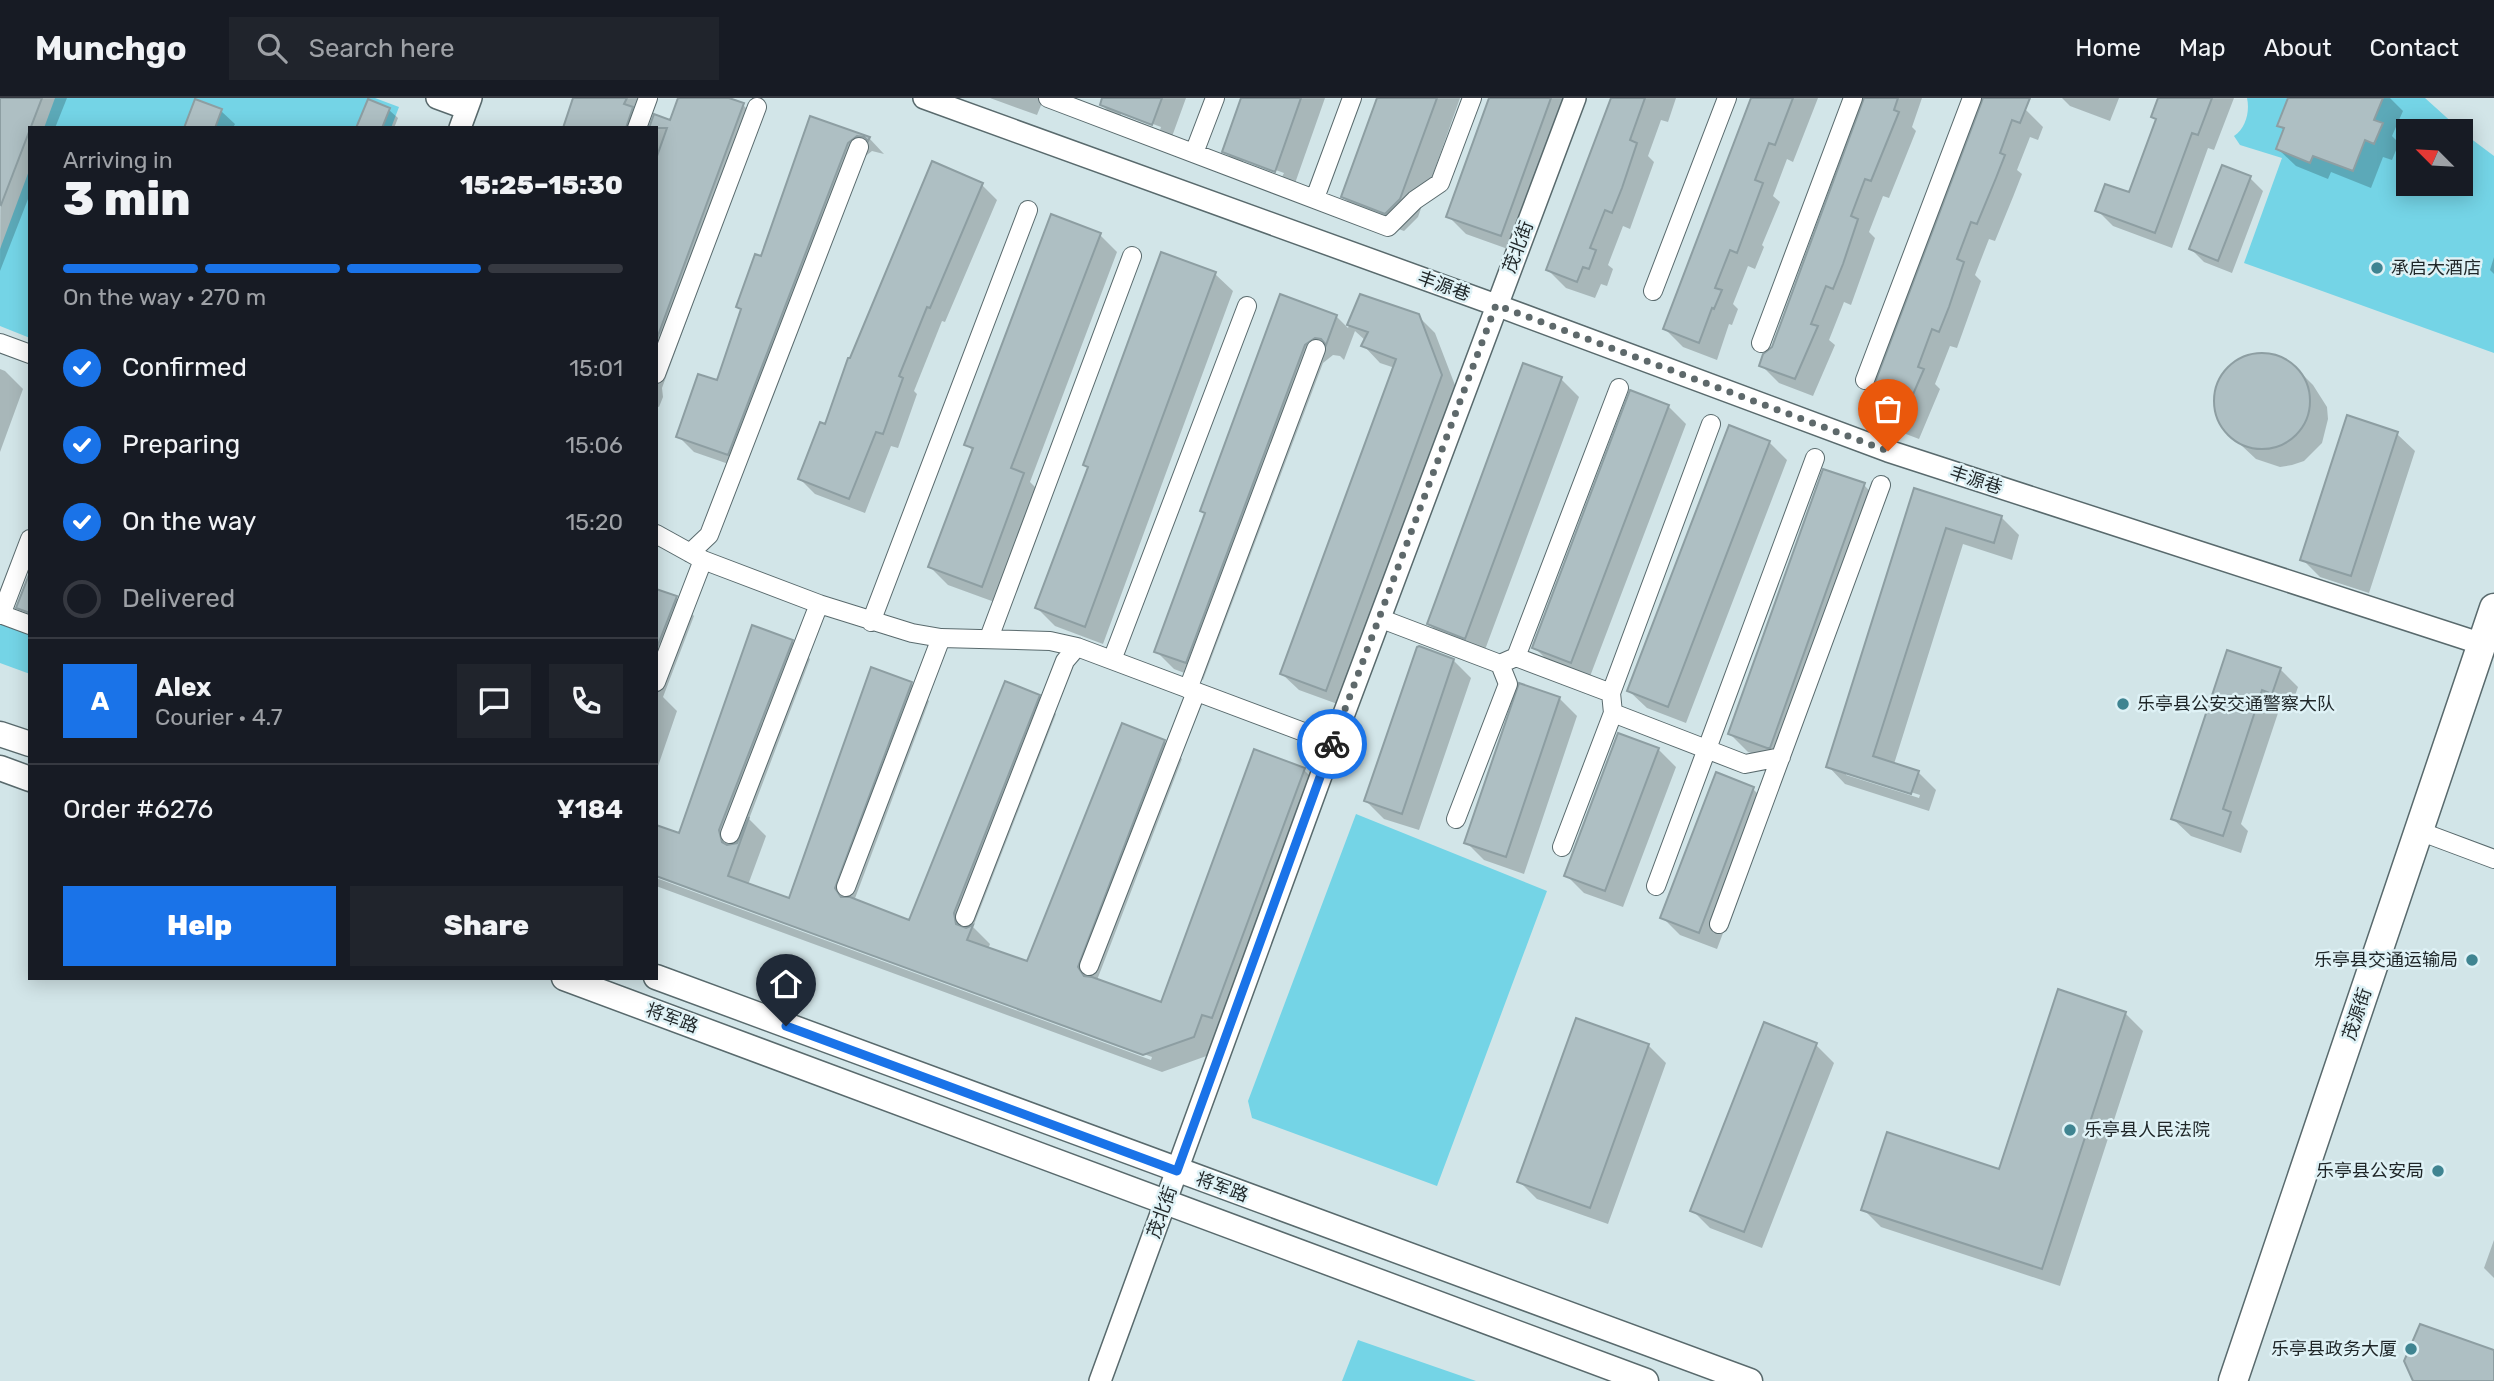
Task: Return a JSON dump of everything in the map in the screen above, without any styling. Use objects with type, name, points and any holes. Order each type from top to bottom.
[{"type":"main road","name":"茂源街","points":[[2233,1381],[2494,608]]},
{"type":"main road","points":[[0,734],[28,743]]},
{"type":"main road","points":[[0,768],[28,778]]},
{"type":"main road","name":"将军路","points":[[658,978],[1750,1381]]},
{"type":"main road","name":"将军路","points":[[569,980],[1646,1381]]},
{"type":"street","points":[[437,98],[466,112]]},
{"type":"street","points":[[638,126],[648,98]]},
{"type":"street","points":[[1048,98],[1073,102],[1194,153],[1388,227],[1415,200],[1440,183],[1472,98]]},
{"type":"street","points":[[1194,153],[1215,98]]},
{"type":"street","points":[[1315,198],[1352,98]]},
{"type":"street","name":"茂北街","points":[[1100,1381],[1379,618],[1575,98]]},
{"type":"street","points":[[1653,291],[1727,98]]},
{"type":"street","points":[[1761,343],[1853,98]]},
{"type":"street","points":[[1865,380],[1972,98]]},
{"type":"street","name":"丰源巷","points":[[936,100],[1888,451],[2482,644]]},
{"type":"street","points":[[658,369],[757,107]]},
{"type":"street","points":[[658,676],[696,557],[709,535],[859,147]]},
{"type":"street","points":[[872,622],[1028,210]]},
{"type":"street","points":[[989,638],[1132,256]]},
{"type":"street","points":[[1112,660],[1247,306]]},
{"type":"street","points":[[0,343],[28,353]]},
{"type":"street","points":[[1089,967],[1316,349]]},
{"type":"street","points":[[1456,818],[1508,684],[1508,661],[1619,388]]},
{"type":"street","points":[[1562,847],[1614,713],[1611,693],[1711,424]]},
{"type":"street","points":[[1656,886],[1815,458]]},
{"type":"street","points":[[1719,924],[1881,485]]},
{"type":"street","points":[[658,535],[696,557],[872,622],[941,638],[1050,641],[1077,647],[1333,743]]},
{"type":"street","points":[[28,544],[1,615],[28,624]]},
{"type":"street","points":[[730,834],[819,604]]},
{"type":"street","points":[[1379,618],[1611,693]]},
{"type":"street","points":[[846,887],[941,638]]},
{"type":"street","points":[[965,918],[1065,661],[1077,647]]},
{"type":"street","points":[[1614,713],[1745,764],[1781,757]]},
{"type":"street","points":[[2419,831],[2494,859]]},
{"type":"shaded area","points":[[55,98],[375,98],[399,107],[392,126],[45,126]]},
{"type":"shaded area","points":[[2247,98],[2425,98],[2448,119],[2396,119],[2396,196],[2473,196],[2473,140],[2494,156],[2494,353],[2244,263],[2282,158],[2240,145],[2234,136],[2244,124]]},
{"type":"shaded area","points":[[28,173],[28,337],[0,326],[0,249]]},
{"type":"shaded area","points":[[0,623],[28,633],[28,673],[0,663]]},
{"type":"shaded area","points":[[1356,814],[1547,891],[1437,1186],[1252,1118],[1248,1101]]},
{"type":"shaded area","points":[[1358,1340],[1476,1381],[1342,1381]]},
{"type":"building","points":[[0,98],[42,98],[31,126],[28,126],[28,135],[0,204]]},
{"type":"building","points":[[573,98],[627,98],[624,104],[633,107],[627,126],[564,126]]},
{"type":"building","points":[[678,98],[729,98],[744,103],[658,336],[658,153],[667,128],[650,126],[654,114],[670,120]]},
{"type":"building","points":[[1102,98],[1162,98],[1152,125],[1100,105]]},
{"type":"building","points":[[1241,98],[1301,98],[1275,172],[1222,152]]},
{"type":"building","points":[[1377,98],[1437,98],[1400,199],[1385,214],[1341,197]]},
{"type":"building","points":[[1489,98],[1551,98],[1501,236],[1446,217]]},
{"type":"building","points":[[1611,98],[1645,98],[1630,140],[1637,143],[1622,188],[1612,213],[1605,210],[1590,248],[1596,250],[1589,269],[1583,267],[1577,282],[1546,270]]},
{"type":"building","points":[[1751,98],[1793,98],[1775,145],[1769,143],[1755,180],[1763,183],[1737,253],[1730,250],[1715,288],[1722,290],[1699,343],[1663,329]]},
{"type":"building","points":[[1864,98],[1898,98],[1894,110],[1899,112],[1871,181],[1865,179],[1851,216],[1858,219],[1843,264],[1833,289],[1826,286],[1811,324],[1818,326],[1795,379],[1759,366],[1763,354],[1772,347]]},
{"type":"building","points":[[1983,98],[2030,98],[2020,123],[2012,120],[2000,153],[2005,155],[1996,178],[1977,224],[1971,222],[1957,259],[1964,262],[1949,307],[1939,332],[1932,329],[1918,367],[1924,369],[1901,422],[1865,409]]},
{"type":"building","points":[[2158,98],[2212,98],[2198,135],[2192,133],[2155,233],[2095,211],[2105,184],[2129,192],[2156,119],[2151,117]]},
{"type":"building","points":[[2288,98],[2383,98],[2374,120],[2383,123],[2374,144],[2365,140],[2353,171],[2313,156],[2310,163],[2276,149],[2284,128],[2277,126]]},
{"type":"building","points":[[195,99],[222,109],[216,126],[185,126]]},
{"type":"building","points":[[368,99],[390,108],[383,126],[357,126]]},
{"type":"building","points":[[810,116],[870,137],[868,141],[857,136],[848,143],[728,455],[676,437],[698,374],[717,380],[741,309],[736,307],[755,254],[761,256]]},
{"type":"building","points":[[932,161],[983,183],[899,376],[903,378],[883,434],[876,432],[849,499],[798,479],[820,422],[825,424],[848,358]]},
{"type":"building","points":[[2222,165],[2251,176],[2218,261],[2189,249]]},
{"type":"building","points":[[1051,214],[1101,233],[1011,468],[1024,473],[982,587],[928,567],[973,448],[964,445]]},
{"type":"building","points":[[1161,252],[1216,272],[1085,627],[1035,608],[1088,467],[1083,465]]},
{"type":"building","points":[[1280,294],[1337,315],[1326,345],[1321,339],[1315,338],[1305,345],[1186,663],[1154,652],[1205,513],[1200,511]]},
{"type":"building","points":[[1360,294],[1419,314],[1442,375],[1326,691],[1280,674],[1396,359],[1361,346],[1368,332],[1347,325]]},
{"type":"building","points":[[2262,353],[2281,356],[2296,367],[2307,382],[2310,401],[2307,420],[2296,435],[2281,446],[2262,449],[2243,446],[2228,435],[2217,420],[2214,401],[2217,382],[2228,367],[2243,356]]},
{"type":"building","points":[[1523,363],[1562,377],[1465,639],[1427,624]]},
{"type":"building","points":[[1630,390],[1669,405],[1571,663],[1532,648]]},
{"type":"building","points":[[2347,415],[2398,432],[2351,576],[2300,560]]},
{"type":"building","points":[[1729,425],[1770,441],[1668,707],[1627,691]]},
{"type":"building","points":[[1823,469],[1865,483],[1770,748],[1767,748],[1728,734]]},
{"type":"building","points":[[1914,488],[2002,516],[1994,543],[1946,528],[1873,756],[1919,771],[1911,794],[1826,767]]},
{"type":"building","points":[[28,577],[28,612],[16,608]]},
{"type":"building","points":[[658,590],[677,596],[658,645]]},
{"type":"building","points":[[752,625],[793,640],[719,830],[722,842],[727,845],[737,843],[749,817],[728,876],[789,898],[871,667],[912,682],[835,888],[841,897],[850,897],[909,920],[1005,681],[1040,695],[954,913],[956,924],[966,928],[973,925],[967,940],[1027,961],[1122,723],[1165,740],[1078,967],[1084,976],[1161,1002],[1254,749],[1305,768],[1212,1018],[1202,1015],[1194,1037],[1143,1055],[658,877],[658,826],[679,833]]},
{"type":"building","points":[[1419,646],[1454,659],[1402,814],[1364,801]]},
{"type":"building","name":"乐亭县公安交通警察大队","points":[[2227,650],[2281,668],[2272,694],[2262,690],[2223,809],[2231,812],[2223,836],[2171,819]]},
{"type":"building","points":[[1519,683],[1560,697],[1506,857],[1464,843]]},
{"type":"building","points":[[1618,733],[1659,748],[1605,891],[1564,876]]},
{"type":"building","points":[[1716,772],[1754,787],[1699,933],[1660,918]]},
{"type":"building","name":"乐亭县人民法院","points":[[2058,989],[2126,1012],[2042,1269],[1861,1210],[1887,1132],[1999,1169]]},
{"type":"building","points":[[1576,1018],[1649,1044],[1590,1208],[1517,1182]]},
{"type":"building","points":[[1764,1022],[1817,1043],[1744,1232],[1690,1211]]},
{"type":"building","points":[[2420,1324],[2494,1350],[2494,1381],[2413,1381],[2404,1361]]},
{"type":"way so far","points":[[1332,744],[1496,305],[1888,451]]},
{"type":"place","name":"承启大酒店","points":[[2377,268]]},
{"type":"place","name":"乐亭县公安交通警察大队","points":[[2123,704]]},
{"type":"place","name":"乐亭县交通运输局","points":[[2472,960]]},
{"type":"place","name":"乐亭县人民法院","points":[[2070,1130]]},
{"type":"place","name":"乐亭县公安局","points":[[2438,1171]]},
{"type":"place","name":"乐亭县政务大厦","points":[[2411,1349]]},
{"type":"route","points":[[786,1026],[1177,1171],[1332,744]]}]
